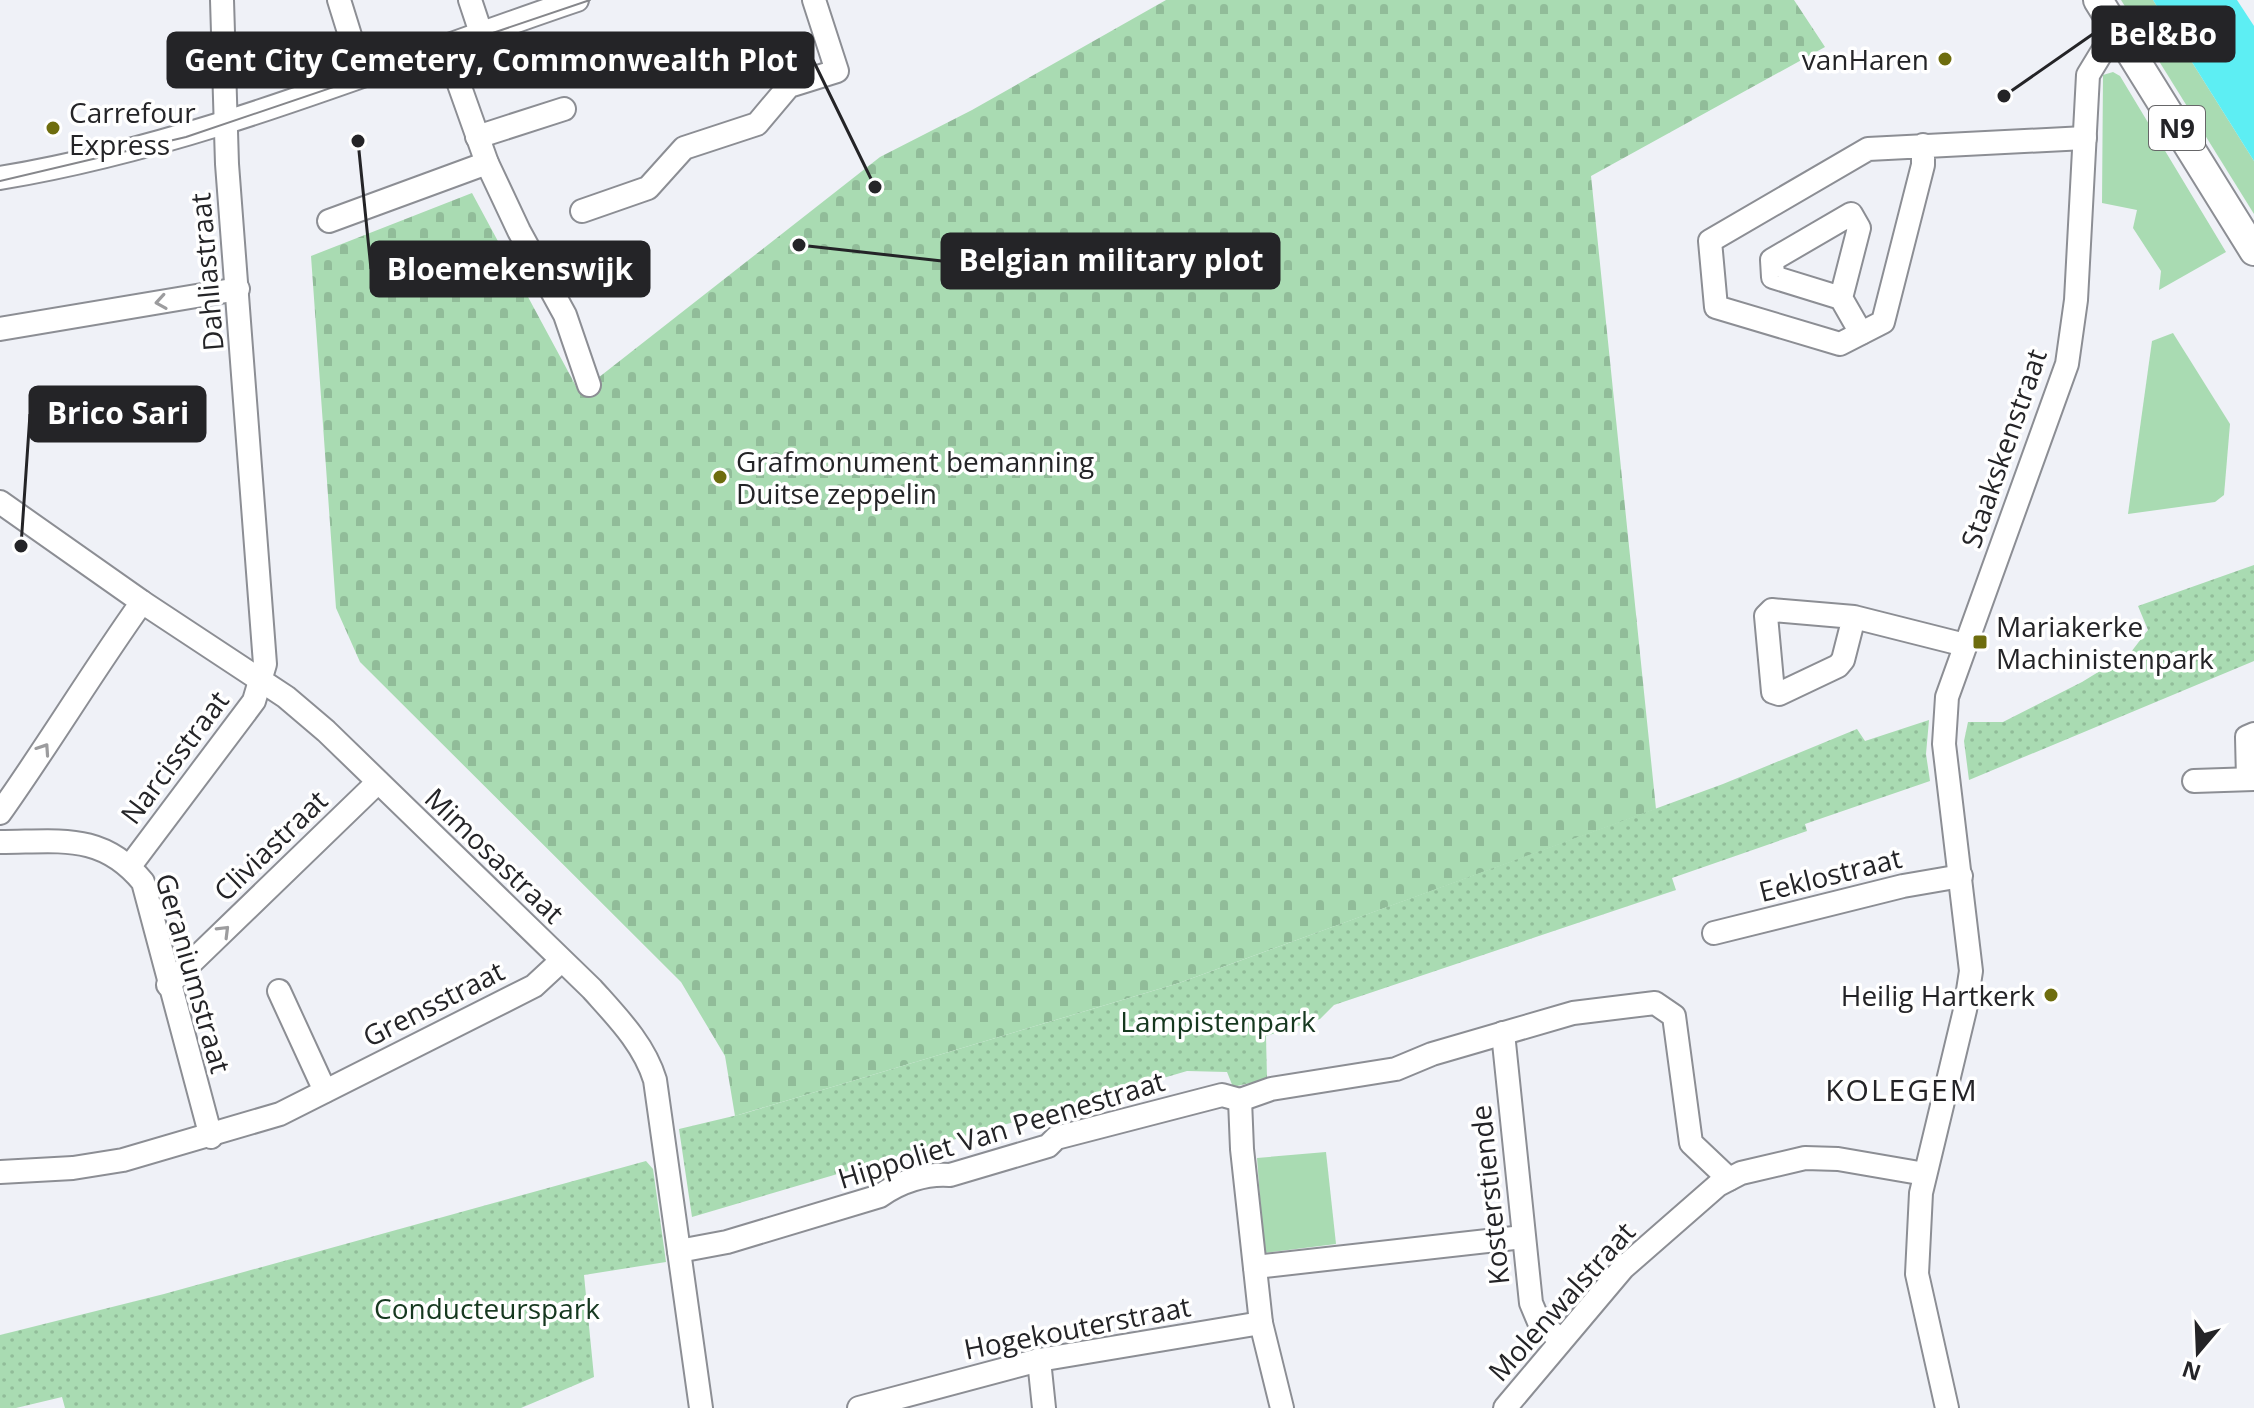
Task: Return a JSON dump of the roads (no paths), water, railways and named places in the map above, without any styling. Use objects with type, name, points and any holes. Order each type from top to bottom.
[{"type":"main road","name":"N9","points":[[2098,0],[2254,251]]},
{"type":"street","name":"Dahliastraat","points":[[222,0],[226,121],[265,650],[261,681]]},
{"type":"street","points":[[339,0],[362,74]]},
{"type":"street","points":[[470,0],[481,33]]},
{"type":"street","points":[[0,178],[126,151],[226,121],[577,0]]},
{"type":"street","points":[[582,211],[648,188],[684,148],[757,124],[789,86],[837,71],[814,0]]},
{"type":"street","name":"Staakskenstraat","points":[[1961,876],[1944,744],[1947,697],[2067,364],[2076,300],[2088,75],[2116,29]]},
{"type":"street","points":[[445,45],[487,163],[519,231],[565,315],[589,385]]},
{"type":"street","points":[[477,137],[564,109]]},
{"type":"street","points":[[1923,145],[1923,165],[1883,322],[1840,344],[1716,307],[1710,241],[1868,149],[1923,145],[2085,138]]},
{"type":"street","points":[[329,221],[487,163]]},
{"type":"street","points":[[0,329],[238,289]]},
{"type":"street","points":[[1841,298],[1861,333]]},
{"type":"street","name":"Mimosastraat","points":[[0,502],[261,681],[326,731],[606,1005],[649,1063],[668,1159],[701,1408]]},
{"type":"street","points":[[0,813],[50,741],[70,703],[142,602]]},
{"type":"street","points":[[1854,617],[1843,660],[1838,666],[1779,694],[1773,692],[1766,616],[1772,610],[1854,617],[1965,645]]},
{"type":"street","name":"Narcisstraat","points":[[130,866],[254,701],[261,681]]},
{"type":"street","points":[[2194,781],[2251,779],[2247,737],[2254,734]]},
{"type":"street","name":"Cliviastraat","points":[[168,985],[378,782]]},
{"type":"street","name":"Geraniumstraat","points":[[0,842],[98,845],[130,866],[143,882],[211,1137]]},
{"type":"street","points":[[1947,1408],[1917,1274],[1917,1223],[1925,1174],[1965,1010],[1971,971],[1961,876]]},
{"type":"street","name":"Eeklostraat","points":[[1714,933],[1903,886],[1961,876]]},
{"type":"street","name":"Grensstraat","points":[[0,1172],[98,1164],[211,1137],[280,1114],[534,986],[561,961]]},
{"type":"street","points":[[279,991],[325,1091]]},
{"type":"street","name":"Hippoliet Van Peenestraat","points":[[679,1251],[727,1242],[880,1196],[893,1186],[1048,1146],[1056,1138],[1128,1117],[1147,1116],[1222,1095],[1240,1100],[1271,1089],[1396,1069],[1432,1054],[1573,1013],[1655,1003],[1674,1016],[1691,1143],[1729,1179]]},
{"type":"street","name":"Kosterstiende","points":[[1503,1033],[1531,1303],[1539,1322],[1560,1339]]},
{"type":"street","points":[[1240,1100],[1261,1323],[1282,1408]]},
{"type":"street","name":"Molenwalstraat","points":[[1505,1408],[1560,1339],[1623,1268],[1729,1179],[1741,1173],[1805,1158],[1838,1159],[1925,1174]]},
{"type":"street","points":[[1255,1267],[1523,1237]]},
{"type":"street","name":"Hogekouterstraat","points":[[859,1408],[1039,1360],[1261,1323]]},
{"type":"street","points":[[1039,1360],[1044,1408]]},
{"type":"water","points":[[2153,0],[2237,0],[2254,26],[2254,161]]},
{"type":"tram line","points":[[0,181],[186,137],[590,0]]},
{"type":"place","name":"vanHaren","points":[[1945,59]]},
{"type":"place","name":"Bel&Bo","points":[[2004,96]]},
{"type":"place","name":"Carrefour Express","points":[[53,128]]},
{"type":"place","name":"Bloemekenswijk","points":[[358,141]]},
{"type":"place","name":"Gent City Cemetery, Commonwealth Plot","points":[[875,187]]},
{"type":"place","name":"Belgian military plot","points":[[799,245]]},
{"type":"place","name":"Grafmonument bemanning Duitse zeppelin","points":[[720,477]]},
{"type":"place","name":"Brico Sari","points":[[21,546]]},
{"type":"place","name":"Mariakerke Machinistenpark","points":[[1980,642]]},
{"type":"place","name":"Heilig Hartkerk","points":[[2051,995]]},
{"type":"district","name":"KOLEGEM","points":[[1902,1089]]},
{"type":"park label","name":"Lampistenpark","points":[[1218,1021]]},
{"type":"park label","name":"Conducteurspark","points":[[487,1308]]}]
